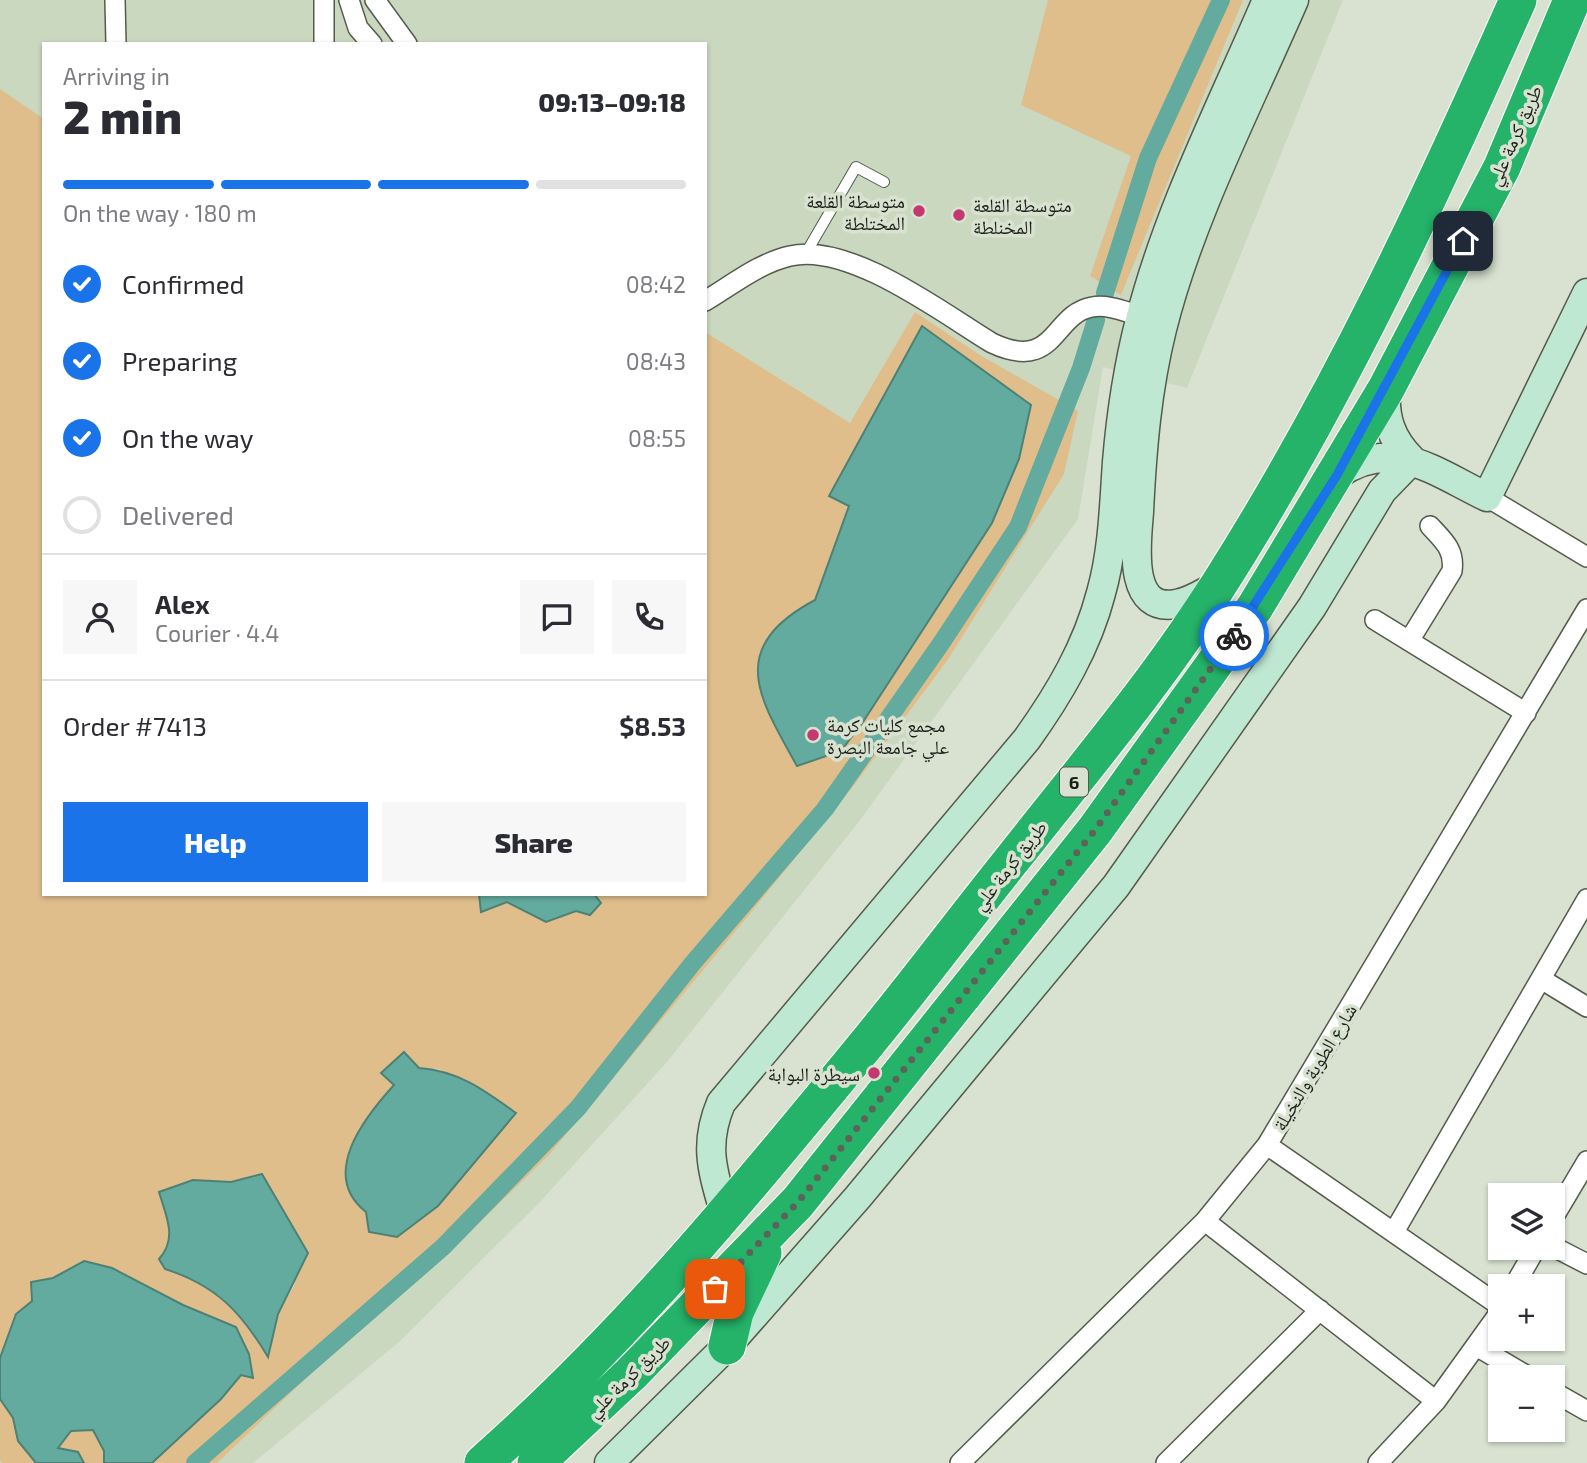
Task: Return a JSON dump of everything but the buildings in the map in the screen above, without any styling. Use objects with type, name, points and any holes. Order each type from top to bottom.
[{"type":"highway","name":"طريق كرمة علي","points":[[483,1463],[632,1321],[725,1215],[976,907],[1142,693],[1219,585],[1346,367],[1454,145],[1518,0]]},
{"type":"highway","name":"طريق كرمة علي","points":[[536,1463],[594,1410],[769,1234],[1095,830],[1255,607],[1337,475],[1386,389],[1502,167],[1572,0]]},
{"type":"highway","points":[[1010,861],[1026,879],[1046,891]]},
{"type":"highway","points":[[976,907],[997,917],[1011,934]]},
{"type":"highway","points":[[727,1346],[735,1312],[761,1262],[769,1234]]},
{"type":"highway","points":[[521,1463],[573,1417],[594,1410]]},
{"type":"main road","points":[[1219,585],[1184,602],[1169,605],[1146,593],[1137,569],[1146,410],[1164,280],[1182,198],[1267,0]]},
{"type":"main road","points":[[725,1215],[711,1164],[710,1143],[713,1122],[721,1103],[1027,739],[1056,696],[1080,650],[1101,593],[1108,561],[1123,405],[1141,316],[1164,280],[1294,0]]},
{"type":"main road","points":[[1337,475],[1364,460],[1396,457],[1412,460],[1487,497],[1587,293]]},
{"type":"main road","points":[[1386,389],[1386,412],[1392,435],[1412,460]]},
{"type":"main road","points":[[609,1463],[727,1346],[901,1146],[1116,886],[1304,618],[1381,491],[1412,460]]},
{"type":"street","points":[[116,0],[116,42]]},
{"type":"street","points":[[375,0],[406,42]]},
{"type":"street","points":[[324,42],[324,6],[351,9],[371,42]]},
{"type":"street","points":[[707,300],[763,265],[806,253],[835,256],[862,266],[992,342],[1011,350],[1031,350],[1048,343],[1074,315],[1090,307],[1110,308],[1141,316]]},
{"type":"street","points":[[1487,497],[1587,557]]},
{"type":"street","points":[[1409,641],[1452,571],[1450,548],[1430,526]]},
{"type":"street","name":"شارع الطوبة والنخيلة","points":[[960,1463],[1205,1220],[1267,1145],[1526,713],[1580,641],[1587,609]]},
{"type":"street","points":[[1375,620],[1526,713]]},
{"type":"street","points":[[1394,1232],[1587,899]]},
{"type":"street","points":[[1541,979],[1587,1007]]},
{"type":"street","points":[[1267,1145],[1488,1298]]},
{"type":"street","points":[[1565,1198],[1587,1161]]},
{"type":"street","points":[[1205,1220],[1436,1401]]},
{"type":"street","points":[[1565,1253],[1587,1264]]},
{"type":"street","points":[[1166,1463],[1320,1310]]},
{"type":"street","points":[[1378,1463],[1436,1401],[1488,1331]]},
{"type":"street","points":[[1478,1347],[1509,1365]]},
{"type":"street","points":[[1565,1398],[1587,1411]]},
{"type":"lane","points":[[806,253],[856,167],[884,182]]},
{"type":"shaded area","name":"مجمع كليات كرمة علي جامعة البصرة","points":[[0,0],[1343,0],[1187,388],[1103,367],[1078,519],[861,819],[667,1062],[540,1202],[399,1342],[253,1463],[0,1463]]},
{"type":"shaded area","points":[[1048,0],[1243,0],[1121,295],[1090,276],[1131,156],[1021,105]]},
{"type":"shaded area","points":[[0,89],[42,118],[42,896],[479,896],[481,912],[507,902],[546,922],[601,903],[596,896],[707,896],[707,333],[850,423],[915,312],[980,355],[1078,411],[1064,474],[947,661],[855,784],[754,909],[549,1155],[439,1262],[317,1368],[217,1463],[152,1463],[221,1399],[241,1374],[253,1377],[236,1328],[121,1274],[84,1261],[53,1278],[31,1283],[33,1301],[16,1315],[0,1358]],"holes":[[[923,327],[992,523],[841,751],[756,673],[765,647],[776,629],[791,614],[815,600],[850,506],[829,495]],[[404,1052],[419,1068],[441,1069],[369,1232],[366,1212],[378,1103],[395,1085]],[[262,1174],[283,1213],[295,1284],[278,1314],[268,1356],[250,1328],[223,1299],[190,1279],[165,1269],[160,1259],[169,1235],[159,1193],[193,1180],[231,1182]]]},
{"type":"shaded area","points":[[0,1399],[13,1418],[18,1441],[36,1463],[2,1463],[0,1460]]},
{"type":"shaded area","points":[[93,1430],[104,1451],[104,1463],[84,1463],[78,1452],[58,1448],[71,1431]]},
{"type":"water","points":[[922,326],[1031,405],[1019,459],[992,523],[863,722],[841,751],[797,766],[762,695],[758,675],[760,655],[769,636],[787,618],[815,600],[849,506],[829,496]]},
{"type":"water","points":[[479,896],[596,896],[601,903],[590,915],[576,911],[546,922],[507,902],[481,912]]},
{"type":"water","points":[[404,1052],[419,1068],[459,1077],[482,1089],[516,1113],[438,1206],[397,1237],[369,1232],[366,1212],[352,1197],[346,1181],[346,1164],[360,1130],[394,1085],[381,1073]]},
{"type":"water","points":[[262,1174],[308,1253],[278,1314],[268,1357],[248,1327],[226,1302],[199,1283],[165,1269],[159,1259],[168,1243],[169,1227],[159,1192],[193,1180],[231,1182]]},
{"type":"water","points":[[84,1261],[112,1268],[183,1305],[236,1327],[249,1354],[253,1378],[241,1375],[221,1399],[152,1463],[104,1463],[104,1451],[93,1430],[71,1431],[58,1448],[78,1452],[84,1463],[36,1463],[18,1441],[13,1418],[0,1399],[0,1358],[16,1314],[32,1301],[31,1282],[53,1278]]},
{"type":"waterway","points":[[1105,293],[1148,158],[1221,0]]},
{"type":"waterway","points":[[195,1463],[443,1247],[578,1108],[692,964],[825,809],[940,645],[1018,527],[1081,368],[1096,320]]},
{"type":"way so far","points":[[715,1289],[798,1202],[1095,830],[1234,636]]},
{"type":"place","name":"متوسطة القلعة المختلطة","points":[[919,211]]},
{"type":"place","name":"متوسطة القلعة المخنلطة","points":[[959,215]]},
{"type":"place","name":"مجمع كليات كرمة علي جامعة البصرة","points":[[813,735]]},
{"type":"place","name":"سيطرة البوابة","points":[[874,1073]]},
{"type":"route","points":[[1234,636],[1337,475],[1386,389],[1463,241]]}]
